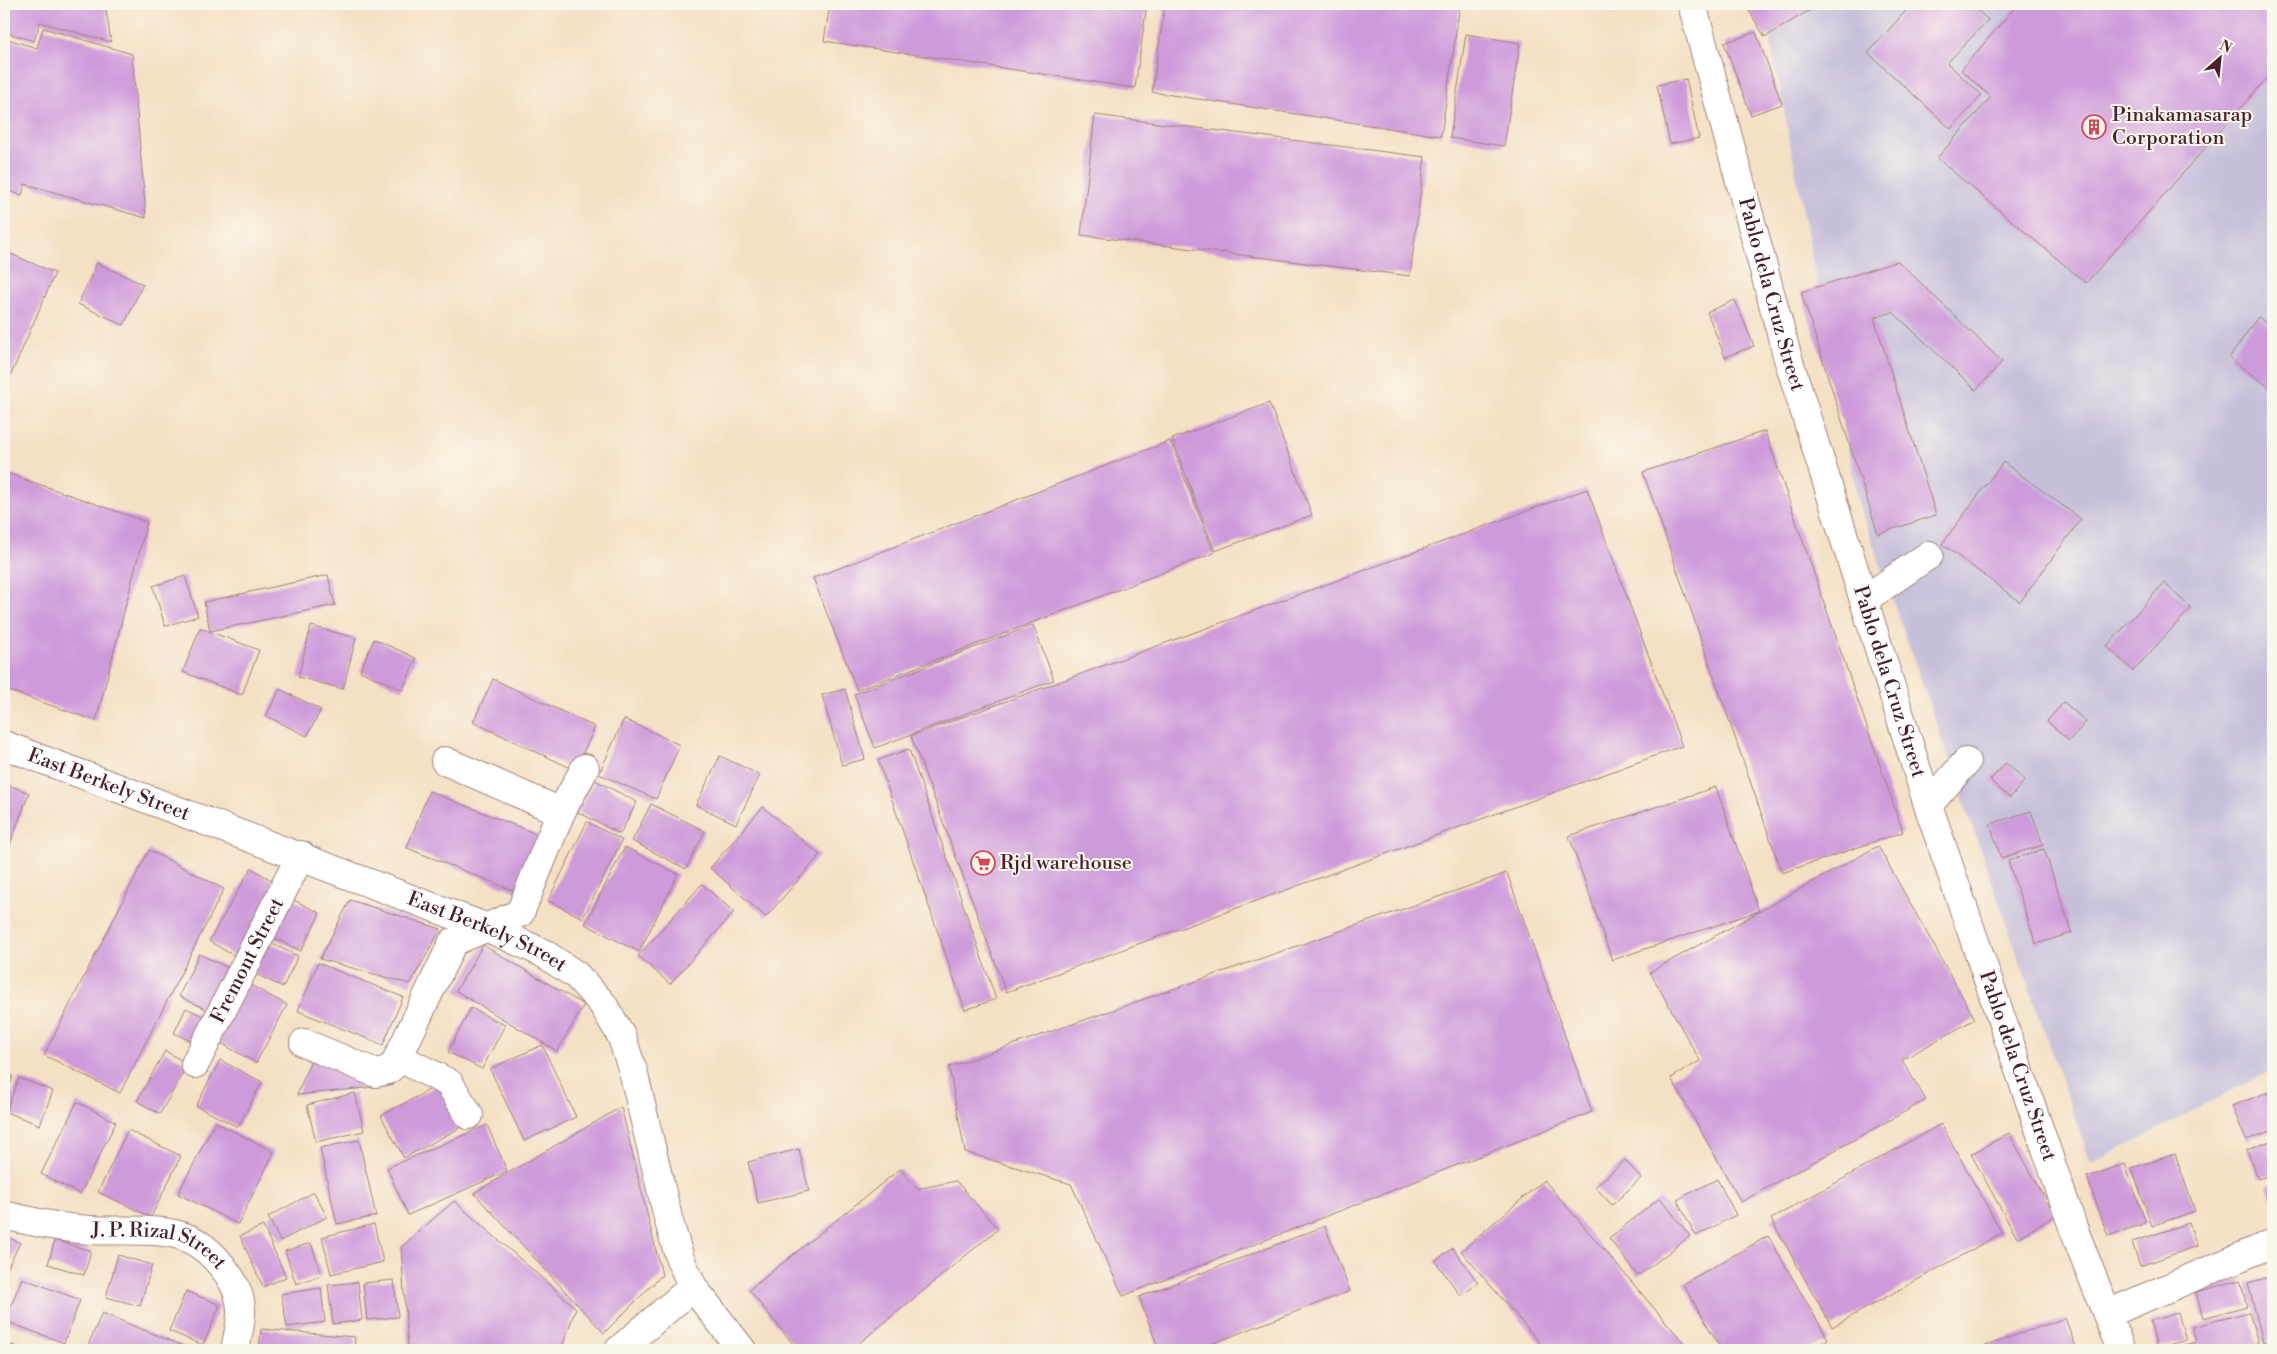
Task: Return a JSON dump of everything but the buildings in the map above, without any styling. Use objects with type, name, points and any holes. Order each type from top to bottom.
[{"type":"street","name":"Pablo dela Cruz Street","points":[[1692,4],[1787,354],[1928,805],[2074,1230],[2121,1350]]},
{"type":"street","points":[[1864,599],[1930,555]]},
{"type":"street","name":"East Berkely Street","points":[[4,745],[300,855],[488,928],[543,953],[576,975],[602,1003],[621,1035],[633,1071],[669,1222],[680,1259],[693,1287],[742,1350]]},
{"type":"street","points":[[445,761],[561,812]]},
{"type":"street","points":[[1928,805],[1966,762]]},
{"type":"street","points":[[304,1044],[376,1073],[388,1070],[395,1064],[453,942],[520,913],[561,812],[585,768]]},
{"type":"street","name":"Fremont Street","points":[[194,1064],[300,855]]},
{"type":"street","points":[[398,1057],[449,1083],[469,1115]]},
{"type":"street","name":"J. P. Rizal Street","points":[[4,1215],[32,1222],[90,1230],[143,1230],[185,1236],[212,1255],[232,1278],[241,1311],[236,1350]]},
{"type":"street","points":[[2108,1314],[2273,1243]]},
{"type":"street","points":[[619,1350],[693,1287]]},
{"type":"shaded area","points":[[1764,4],[2273,4],[2273,1069],[2091,1164],[1858,501]]},
{"type":"place","name":"Pinakamasarap Corporation","points":[[2094,127]]},
{"type":"place","name":"Rjd warehouse","points":[[983,863]]}]
